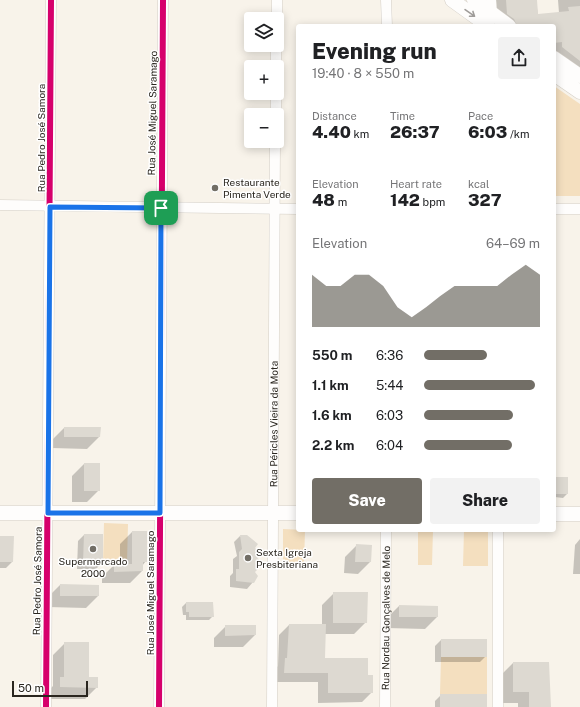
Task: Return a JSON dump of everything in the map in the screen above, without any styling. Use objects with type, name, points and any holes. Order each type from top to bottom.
[{"type":"street","name":"Rua Pedro José Samora","points":[[46,707],[50,0]]},
{"type":"street","name":"Rua José Miguel Saramago","points":[[160,707],[162,0]]},
{"type":"street","points":[[277,0],[277,12]]},
{"type":"street","points":[[386,0],[387,24]]},
{"type":"street","points":[[452,0],[490,20],[503,24]]},
{"type":"street","points":[[474,0],[490,20]]},
{"type":"street","points":[[490,20],[491,0]]},
{"type":"street","points":[[556,60],[580,92]]},
{"type":"street","name":"Rua Péricles Vieira da Mota","points":[[272,707],[276,148]]},
{"type":"street","points":[[0,205],[50,207],[296,209]]},
{"type":"street","points":[[556,208],[580,209]]},
{"type":"street","points":[[0,513],[296,513]]},
{"type":"street","points":[[556,514],[580,514]]},
{"type":"street","name":"Rua Nordau Gonçalves de Melo","points":[[385,707],[386,532]]},
{"type":"street","points":[[498,532],[498,707]]},
{"type":"shaded area","points":[[556,87],[580,104],[580,196],[556,196]]},
{"type":"shaded area","points":[[104,523],[128,524],[127,563],[103,563]]},
{"type":"shaded area","points":[[283,529],[296,530],[296,532],[305,532],[304,565],[283,565]]},
{"type":"shaded area","points":[[418,532],[433,532],[432,565],[418,565]]},
{"type":"shaded area","points":[[464,532],[488,532],[488,566],[463,566]]},
{"type":"shaded area","points":[[441,657],[487,657],[487,694],[440,694]]},
{"type":"building","points":[[506,0],[537,0],[538,14],[569,11],[568,7],[580,6],[580,61],[562,47],[562,42],[556,43],[556,24],[516,24],[514,19],[507,14]]},
{"type":"building","points":[[64,427],[101,427],[100,437],[64,437]]},
{"type":"building","points":[[84,463],[100,463],[100,491],[84,491]]},
{"type":"building","points":[[556,477],[568,477],[568,494],[556,494]]},
{"type":"building","points":[[132,531],[147,531],[147,562],[143,562],[143,571],[114,572],[114,564],[132,564]]},
{"type":"building","name":"Supermercado 2000","points":[[84,534],[103,534],[103,563],[83,563]]},
{"type":"building","name":"Sexta Igreja Presbiteriana","points":[[240,535],[247,535],[258,544],[255,548],[259,552],[256,556],[260,561],[256,565],[259,568],[255,572],[258,576],[254,583],[236,581],[236,569],[239,569],[239,552],[242,549]]},
{"type":"building","points":[[0,536],[14,536],[13,562],[0,562]]},
{"type":"building","points":[[356,544],[372,545],[371,562],[355,562]]},
{"type":"building","points":[[60,584],[99,585],[99,596],[60,596]]},
{"type":"building","points":[[333,592],[368,592],[367,623],[333,623]]},
{"type":"building","points":[[186,602],[213,602],[214,617],[189,617],[189,612],[186,612]]},
{"type":"building","points":[[399,605],[438,606],[438,617],[399,617]]},
{"type":"building","points":[[289,624],[326,624],[325,658],[368,658],[368,675],[373,675],[373,693],[328,693],[328,673],[284,673],[285,658],[287,658]]},
{"type":"building","points":[[225,625],[256,625],[256,635],[225,636]]},
{"type":"building","points":[[441,639],[487,639],[487,657],[441,657]]},
{"type":"building","points":[[64,642],[89,642],[89,677],[98,677],[98,688],[60,687],[60,677],[64,677]]},
{"type":"building","points":[[513,662],[549,662],[551,707],[529,707],[529,692],[513,692]]},
{"type":"building","points":[[440,694],[487,694],[487,707],[440,707]]},
{"type":"cycle path","points":[[46,707],[51,0]]},
{"type":"cycle path","points":[[159,707],[163,0]]},
{"type":"place","name":"Restaurante Pimenta Verde","points":[[215,188]]},
{"type":"place","name":"Supermercado 2000","points":[[93,549]]},
{"type":"place","name":"Sexta Igreja Presbiteriana","points":[[248,558]]},
{"type":"route","points":[[50,207],[161,208],[160,513],[48,513],[50,207]]}]
